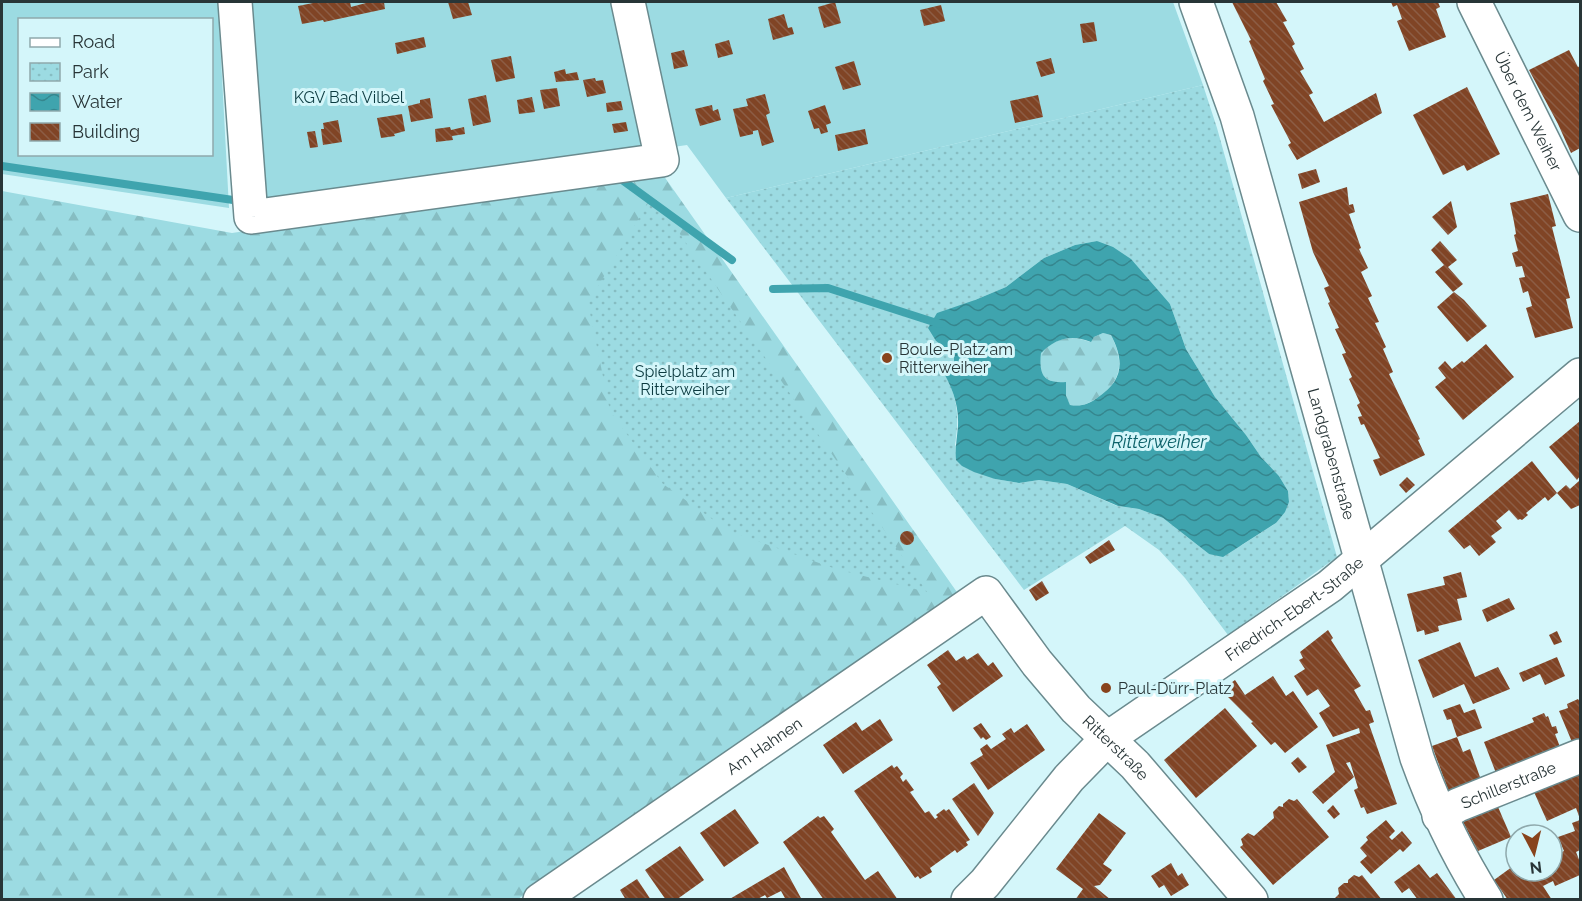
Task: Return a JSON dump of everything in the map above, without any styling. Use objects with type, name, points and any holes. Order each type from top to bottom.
[{"type":"street","points":[[235,2],[251,217],[662,160],[628,2]]},
{"type":"street","name":"Landgrabenstraße","points":[[1196,2],[1237,116],[1417,758],[1439,816],[1485,900]]},
{"type":"street","name":"Über dem Weiher","points":[[1475,3],[1581,215]]},
{"type":"street","name":"Friedrich-Ebert-Straße","points":[[968,900],[985,883],[1069,778],[1108,738],[1330,585],[1581,375]]},
{"type":"street","name":"Ritterstraße","points":[[986,593],[1037,663],[1076,710],[1135,765],[1251,900]]},
{"type":"street","name":"Am Hahnen","points":[[540,900],[986,593]]},
{"type":"street","name":"Schillerstraße","points":[[1439,816],[1458,805],[1581,756]]},
{"type":"green space","points":[[2,2],[218,2],[229,208],[2,174]]},
{"type":"green space","name":"KGV Bad Vilbel","points":[[245,2],[1173,2],[1203,85],[726,198],[687,145],[261,206]]},
{"type":"green space","points":[[1203,85],[1337,557],[1228,635],[1185,578],[1159,550],[1125,526],[1024,590],[726,198]],"holes":[[[1097,241],[1170,304],[1186,349],[1215,397],[1261,457],[1279,476],[1288,491],[1289,502],[1276,523],[1242,545],[1209,554],[1163,518],[1139,509],[1117,506],[1067,484],[1039,480],[1019,483],[995,479],[955,445],[956,405],[942,368],[954,363],[954,354],[936,341],[975,300],[1006,287],[1044,258],[1075,245]]]},
{"type":"green space","points":[[661,172],[959,595],[518,899],[2,899],[2,191],[232,233]]},
{"type":"green space","name":"Spielplatz am Ritterweiher","points":[[653,195],[927,592],[836,569],[729,531],[663,484],[610,411],[588,303]]},
{"type":"green space","points":[[1103,333],[1111,335],[1118,353],[1119,370],[1116,377],[1112,385],[1094,400],[1081,405],[1070,405],[1057,383],[1044,376],[1040,364],[1041,352],[1053,343],[1064,339],[1076,338],[1090,342],[1094,337]]},
{"type":"water","name":"Ritterweiher","points":[[1097,241],[1113,247],[1131,259],[1170,304],[1186,349],[1215,397],[1261,457],[1279,476],[1288,491],[1289,502],[1285,512],[1276,523],[1223,557],[1209,554],[1163,518],[1139,509],[1118,506],[1067,484],[1039,480],[1019,483],[995,479],[974,472],[956,460],[958,426],[956,403],[941,368],[954,363],[954,354],[936,341],[928,328],[937,313],[1006,287],[1044,258],[1075,245]],"holes":[[[1103,333],[1111,335],[1120,362],[1117,378],[1106,392],[1091,402],[1070,405],[1066,396],[1066,382],[1052,381],[1044,376],[1041,353],[1052,344],[1064,339],[1077,338],[1091,342],[1094,337]]]},
{"type":"building","points":[[318,2],[350,2],[351,7],[365,2],[384,2],[385,9],[324,22],[323,20],[302,24],[298,6]]},
{"type":"building","points":[[448,2],[468,2],[472,15],[453,19]]},
{"type":"building","points":[[835,2],[841,23],[824,28],[818,7]]},
{"type":"building","points":[[1232,2],[1276,2],[1287,21],[1283,22],[1295,44],[1292,46],[1304,69],[1300,71],[1313,93],[1309,95],[1324,122],[1376,93],[1382,113],[1297,160],[1288,145],[1291,143],[1271,105],[1274,104],[1263,81],[1265,79],[1249,41],[1251,40]]},
{"type":"building","points":[[1391,2],[1438,2],[1440,7],[1436,9],[1446,37],[1409,51],[1397,21],[1402,19],[1397,5],[1393,7]]},
{"type":"building","points":[[941,5],[945,21],[924,26],[920,10]]},
{"type":"building","points":[[784,14],[788,28],[792,27],[794,34],[773,40],[768,19]]},
{"type":"building","points":[[1094,22],[1097,41],[1083,43],[1080,24]]},
{"type":"building","points":[[424,37],[426,47],[397,54],[395,43]]},
{"type":"building","points":[[729,40],[733,54],[718,58],[715,44]]},
{"type":"building","points":[[684,50],[688,66],[674,69],[671,53]]},
{"type":"building","points":[[1569,50],[1578,67],[1580,66],[1580,148],[1571,153],[1529,70]]},
{"type":"building","points":[[511,56],[515,78],[496,82],[491,60]]},
{"type":"building","points":[[1051,58],[1055,73],[1041,77],[1036,62]]},
{"type":"building","points":[[854,61],[861,85],[843,90],[835,67]]},
{"type":"building","points":[[565,69],[566,74],[577,72],[579,80],[556,82],[554,72]]},
{"type":"building","points":[[595,78],[596,81],[603,80],[606,93],[587,97],[583,80]]},
{"type":"building","points":[[1467,87],[1500,154],[1467,171],[1464,165],[1443,175],[1413,115]]},
{"type":"building","points":[[557,88],[560,106],[544,109],[540,90]]},
{"type":"building","points":[[765,94],[770,113],[766,115],[774,142],[762,146],[758,130],[753,131],[753,134],[740,137],[733,109],[748,106],[746,99]]},
{"type":"building","points":[[486,95],[491,122],[473,126],[468,99]]},
{"type":"building","points":[[1038,95],[1043,117],[1015,123],[1010,101]]},
{"type":"building","points":[[532,97],[535,112],[519,114],[517,100]]},
{"type":"building","points":[[430,98],[433,118],[411,122],[408,106]]},
{"type":"building","points":[[621,101],[623,110],[607,112],[606,103]]},
{"type":"building","points":[[712,105],[713,111],[718,109],[721,120],[700,126],[695,109]]},
{"type":"building","points":[[825,105],[831,123],[826,125],[828,132],[821,134],[819,128],[814,129],[808,111]]},
{"type":"building","points":[[402,114],[405,131],[394,134],[395,136],[381,138],[377,118]]},
{"type":"building","points":[[338,120],[342,142],[323,145],[321,129],[324,129],[323,123]]},
{"type":"building","points":[[626,122],[628,131],[614,133],[612,124]]},
{"type":"building","points":[[450,127],[451,130],[464,127],[465,134],[452,136],[453,140],[436,142],[435,129]]},
{"type":"building","points":[[865,129],[868,144],[838,151],[835,135]]},
{"type":"building","points":[[315,131],[318,147],[310,148],[307,132]]},
{"type":"building","points":[[1316,169],[1320,182],[1302,189],[1298,174]]},
{"type":"building","points":[[1347,187],[1349,205],[1353,204],[1355,212],[1349,214],[1361,248],[1359,249],[1368,268],[1361,272],[1372,296],[1368,298],[1379,322],[1375,323],[1386,347],[1383,349],[1393,372],[1389,374],[1420,439],[1418,440],[1425,455],[1380,476],[1373,460],[1380,458],[1364,424],[1361,425],[1358,417],[1362,416],[1357,405],[1360,403],[1349,379],[1352,377],[1342,354],[1346,353],[1335,329],[1339,328],[1324,288],[1329,286],[1313,252],[1299,202]]},
{"type":"building","points":[[1548,194],[1556,226],[1552,227],[1570,298],[1566,299],[1573,328],[1535,338],[1526,308],[1532,306],[1528,291],[1523,293],[1519,278],[1525,277],[1522,266],[1516,267],[1512,253],[1518,251],[1510,203]]},
{"type":"building","points":[[1451,201],[1457,227],[1448,235],[1432,217]]},
{"type":"building","points":[[1440,241],[1457,260],[1448,267],[1463,284],[1453,292],[1435,272],[1444,265],[1431,250]]},
{"type":"building","points":[[1454,292],[1487,326],[1467,342],[1437,307]]},
{"type":"building","points":[[1486,344],[1514,377],[1463,420],[1435,387],[1446,378],[1438,368],[1445,361],[1452,369],[1462,361],[1464,363]]},
{"type":"building","points":[[1580,421],[1580,476],[1577,480],[1549,447]]},
{"type":"building","points":[[1532,461],[1557,493],[1548,501],[1545,497],[1526,513],[1528,515],[1522,520],[1518,520],[1509,510],[1496,521],[1502,528],[1491,536],[1496,542],[1479,556],[1470,545],[1464,549],[1448,531]]},
{"type":"building","points":[[1407,477],[1415,485],[1406,493],[1399,485]]},
{"type":"building","points":[[1579,481],[1580,505],[1571,509],[1557,493],[1566,485],[1570,489]]},
{"type":"building","points":[[904,531],[910,531],[914,538],[910,545],[904,545],[900,541],[900,535]]},
{"type":"building","points":[[1109,540],[1115,550],[1090,564],[1085,557]]},
{"type":"building","points":[[1461,572],[1467,597],[1457,599],[1462,620],[1438,626],[1439,631],[1425,635],[1424,630],[1417,632],[1407,594],[1445,585],[1443,577]]},
{"type":"building","points":[[1042,581],[1049,593],[1036,601],[1029,590]]},
{"type":"building","points":[[1509,598],[1515,609],[1487,622],[1482,610]]},
{"type":"building","points":[[1328,630],[1333,638],[1331,640],[1361,686],[1354,690],[1366,711],[1370,710],[1374,722],[1369,724],[1397,804],[1367,814],[1364,807],[1361,808],[1354,790],[1358,788],[1350,762],[1346,763],[1354,777],[1323,804],[1312,792],[1335,772],[1326,745],[1360,733],[1359,728],[1333,737],[1319,713],[1330,706],[1318,689],[1307,696],[1294,676],[1305,669],[1299,660],[1303,658],[1300,652]]},
{"type":"building","points":[[1557,631],[1562,642],[1554,645],[1549,635]]},
{"type":"building","points":[[1460,642],[1475,677],[1498,667],[1510,689],[1473,704],[1464,684],[1433,698],[1418,660]]},
{"type":"building","points":[[948,650],[956,661],[964,656],[967,660],[978,653],[988,666],[993,662],[1003,676],[953,712],[937,687],[941,684],[927,665]]},
{"type":"building","points":[[1557,657],[1565,676],[1545,685],[1540,674],[1523,682],[1519,673]]},
{"type":"building","points":[[1273,676],[1286,696],[1293,691],[1318,727],[1285,753],[1275,742],[1271,745],[1251,723],[1253,722],[1221,690],[1235,680],[1245,695]]},
{"type":"building","points":[[1578,699],[1580,702],[1580,739],[1572,742],[1559,711],[1568,708],[1567,704]]},
{"type":"building","points":[[1460,704],[1464,713],[1475,709],[1482,728],[1457,737],[1451,719],[1447,720],[1443,710]]},
{"type":"building","points":[[1225,708],[1257,746],[1196,798],[1164,760]]},
{"type":"building","points":[[1544,713],[1546,717],[1548,716],[1552,727],[1556,726],[1558,733],[1555,734],[1560,747],[1496,773],[1484,742],[1534,722],[1532,718]]},
{"type":"building","points":[[880,719],[893,740],[843,774],[823,745],[856,722],[862,731]]},
{"type":"building","points":[[981,723],[991,737],[986,740],[983,737],[981,739],[973,728]]},
{"type":"building","points":[[1027,724],[1045,750],[988,790],[970,763],[983,755],[980,749],[987,744],[991,749],[1006,739],[1002,734],[1011,728],[1014,733]]},
{"type":"building","points":[[1457,737],[1463,752],[1470,749],[1481,780],[1449,792],[1432,746]]},
{"type":"building","points":[[1298,757],[1307,767],[1299,773],[1291,763]]},
{"type":"building","points":[[892,765],[894,768],[897,766],[903,774],[900,777],[903,782],[906,779],[914,790],[910,792],[925,813],[929,811],[935,819],[938,817],[936,815],[944,809],[946,811],[949,809],[970,840],[966,842],[968,845],[957,853],[955,850],[930,868],[932,872],[920,879],[918,876],[915,878],[854,791]]},
{"type":"building","points":[[1580,772],[1580,819],[1576,808],[1547,821],[1534,792]]},
{"type":"building","points":[[974,783],[994,813],[978,836],[952,799]]},
{"type":"building","points":[[1289,799],[1294,801],[1297,799],[1329,837],[1273,885],[1240,847],[1243,845],[1241,839],[1248,833],[1254,836],[1274,818],[1273,812],[1279,806],[1283,807]]},
{"type":"building","points":[[1333,805],[1340,814],[1334,819],[1327,811]]},
{"type":"building","points":[[1498,807],[1505,823],[1504,840],[1478,851],[1463,822]]},
{"type":"building","points":[[735,809],[759,843],[724,867],[700,833]]},
{"type":"building","points":[[1099,813],[1126,833],[1103,864],[1112,870],[1100,885],[1094,886],[1111,900],[1075,900],[1083,889],[1056,869]]},
{"type":"building","points":[[818,816],[820,818],[824,816],[834,829],[831,832],[865,880],[878,871],[898,900],[824,900],[783,842]]},
{"type":"building","points":[[1386,820],[1395,831],[1389,837],[1392,840],[1402,831],[1412,843],[1403,852],[1400,849],[1371,874],[1360,862],[1367,856],[1360,848],[1368,840],[1366,837]]},
{"type":"building","points":[[1580,820],[1580,850],[1576,852],[1580,862],[1580,875],[1564,882],[1564,835],[1575,831],[1572,823]]},
{"type":"building","points":[[680,846],[704,880],[676,900],[666,900],[645,870]]},
{"type":"building","points":[[1171,863],[1178,876],[1182,873],[1189,885],[1171,896],[1164,885],[1159,888],[1151,876]]},
{"type":"building","points":[[1419,864],[1430,878],[1437,873],[1457,900],[1418,900],[1409,888],[1402,893],[1394,882]]},
{"type":"building","points":[[784,867],[802,900],[786,900],[781,891],[767,898],[765,895],[756,900],[728,900]]},
{"type":"building","points":[[1504,873],[1504,883],[1549,883],[1543,886],[1552,900],[1508,900],[1494,880]]},
{"type":"building","points":[[1354,875],[1359,877],[1362,875],[1382,900],[1333,900],[1339,894],[1338,888],[1348,883]]},
{"type":"building","points":[[637,879],[651,900],[626,900],[620,890]]},
{"type":"waterway","points":[[2,166],[233,200]]},
{"type":"waterway","points":[[618,177],[732,260]]},
{"type":"waterway","points":[[773,289],[828,288],[940,324]]},
{"type":"place","name":"Boule-Platz am Ritterweiher","points":[[887,358]]},
{"type":"place","name":"Paul-Dürr-Platz","points":[[1106,688]]}]
